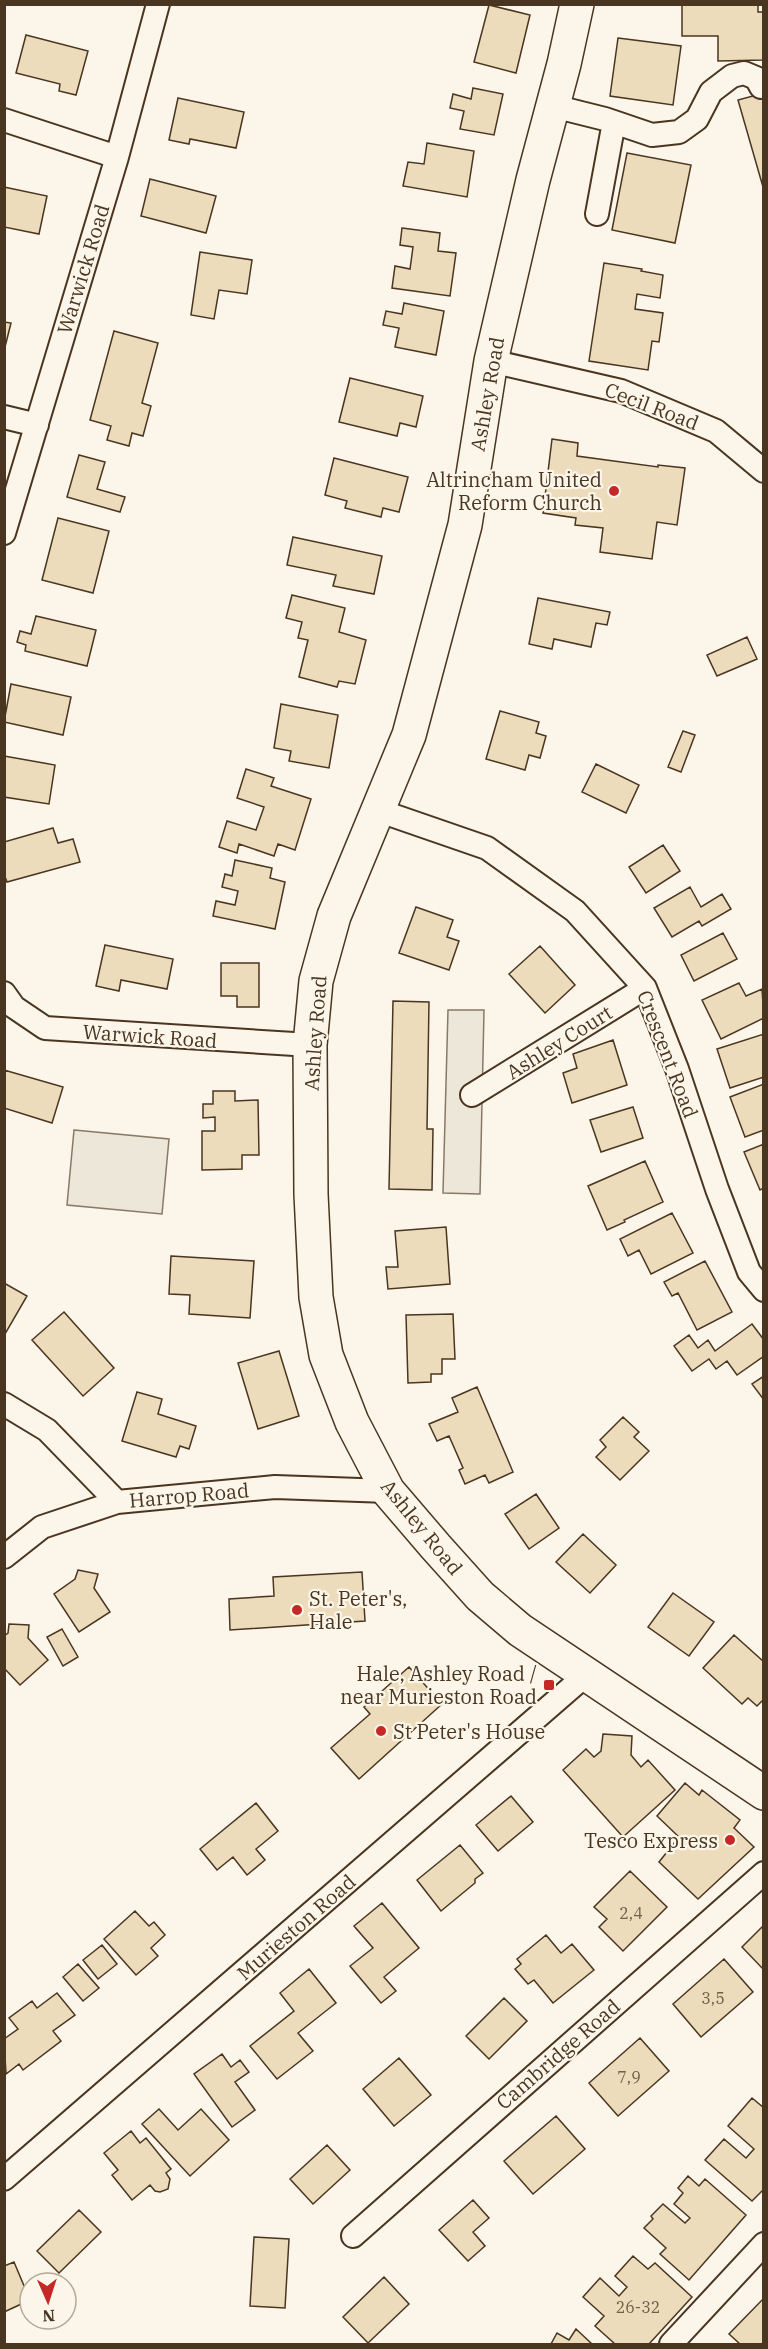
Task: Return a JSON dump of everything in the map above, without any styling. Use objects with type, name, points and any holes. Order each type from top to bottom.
[{"type":"main road","name":"Ashley Road","points":[[577,4],[491,361],[465,525],[409,735],[334,916],[316,981],[310,1045],[311,1194],[316,1297],[326,1355],[352,1422],[387,1491],[480,1596],[520,1630],[764,1793]]},
{"type":"street","name":"Warwick Road","points":[[4,533],[117,157],[158,4]]},
{"type":"street","points":[[553,106],[652,135],[679,132],[697,119],[711,92],[732,76],[744,73],[756,78],[761,87]]},
{"type":"street","points":[[4,120],[117,157]]},
{"type":"street","points":[[597,214],[614,122]]},
{"type":"street","name":"Cecil Road","points":[[491,361],[621,391],[716,431],[764,471]]},
{"type":"street","points":[[4,417],[37,425]]},
{"type":"street","name":"Crescent Road","points":[[377,810],[487,848],[575,910],[645,988],[677,1068],[717,1188],[749,1272],[764,1290]]},
{"type":"street","name":"Ashley Court","points":[[472,1095],[645,988]]},
{"type":"street","name":"Warwick Road","points":[[4,993],[14,1007],[45,1029],[310,1045]]},
{"type":"street","points":[[4,1404],[47,1430],[117,1502]]},
{"type":"street","name":"Harrop Road","points":[[4,1557],[42,1527],[117,1502],[275,1487],[387,1491]]},
{"type":"street","name":"Murieston Road","points":[[4,2179],[587,1674]]},
{"type":"street","name":"Cambridge Road","points":[[353,2235],[764,1873]]},
{"type":"street","points":[[678,2342],[764,2244]]},
{"type":"shaded area","points":[[448,1010],[484,1010],[480,1194],[443,1193]]},
{"type":"shaded area","points":[[74,1130],[169,1139],[162,1214],[67,1205]]},
{"type":"building","points":[[682,4],[758,4],[758,12],[764,12],[764,60],[718,61],[718,36],[682,36]]},
{"type":"building","points":[[489,5],[530,15],[516,73],[474,62]]},
{"type":"building","points":[[26,35],[88,51],[76,95],[59,91],[60,84],[16,73]]},
{"type":"building","points":[[618,38],[681,46],[673,105],[610,96]]},
{"type":"building","points":[[473,88],[503,94],[494,135],[460,129],[464,111],[450,108],[453,94],[471,99]]},
{"type":"building","points":[[764,93],[764,186],[763,187],[738,100]]},
{"type":"building","points":[[178,98],[244,112],[236,148],[190,139],[189,144],[169,140]]},
{"type":"building","points":[[427,143],[474,151],[467,197],[403,186],[408,162],[424,164]]},
{"type":"building","points":[[627,153],[691,165],[675,243],[612,230]]},
{"type":"building","points":[[150,179],[216,196],[206,233],[141,216]]},
{"type":"building","points":[[4,187],[47,196],[39,234],[4,227]]},
{"type":"building","points":[[402,228],[440,233],[438,251],[456,253],[450,296],[392,288],[395,266],[410,269],[413,247],[400,245]]},
{"type":"building","points":[[200,252],[252,260],[247,294],[219,290],[214,319],[191,315]]},
{"type":"building","points":[[604,263],[663,275],[660,298],[637,294],[635,309],[663,313],[659,342],[652,341],[648,370],[589,361]]},
{"type":"building","points":[[404,303],[444,311],[436,355],[395,347],[399,328],[383,325],[386,311],[402,314]]},
{"type":"building","points":[[4,322],[11,323],[4,351]]},
{"type":"building","points":[[114,331],[158,343],[142,403],[151,406],[143,436],[132,433],[129,446],[107,440],[111,426],[90,420]]},
{"type":"building","points":[[350,378],[423,396],[416,427],[400,423],[397,436],[339,422]]},
{"type":"building","name":"Altrincham United Reform Church","points":[[552,439],[578,443],[577,456],[658,467],[658,465],[685,468],[677,525],[657,522],[652,559],[600,552],[603,528],[575,525],[576,518],[543,513]]},
{"type":"building","points":[[79,455],[105,462],[97,489],[125,497],[120,512],[67,497]]},
{"type":"building","points":[[334,458],[408,477],[399,512],[383,508],[381,517],[345,508],[347,501],[325,495]]},
{"type":"building","points":[[58,518],[109,531],[93,593],[42,580]]},
{"type":"building","points":[[293,537],[382,556],[374,594],[333,586],[336,575],[287,565]]},
{"type":"building","points":[[292,595],[345,608],[339,632],[366,640],[355,684],[339,681],[337,687],[299,677],[308,640],[298,638],[302,622],[286,618]]},
{"type":"building","points":[[538,598],[610,612],[607,625],[596,623],[591,647],[554,639],[552,649],[529,644]]},
{"type":"building","points":[[36,616],[96,630],[87,666],[25,651],[26,645],[17,642],[20,631],[31,634]]},
{"type":"building","points":[[747,637],[757,659],[717,676],[707,655]]},
{"type":"building","points":[[11,684],[71,697],[63,735],[4,722]]},
{"type":"building","points":[[281,704],[338,715],[329,768],[289,761],[291,751],[274,748]]},
{"type":"building","points":[[500,711],[539,722],[536,733],[546,736],[540,758],[529,755],[525,770],[486,759]]},
{"type":"building","points":[[683,731],[695,735],[681,772],[668,767]]},
{"type":"building","points":[[4,756],[55,765],[49,804],[4,797]]},
{"type":"building","points":[[596,764],[639,785],[626,813],[582,792]]},
{"type":"building","points":[[246,769],[274,778],[271,786],[311,799],[295,850],[278,844],[274,856],[239,844],[237,853],[219,847],[227,821],[256,830],[264,807],[237,798]]},
{"type":"building","points":[[53,828],[58,843],[73,839],[80,862],[7,882],[4,874],[4,842]]},
{"type":"building","points":[[663,845],[680,871],[646,893],[629,867]]},
{"type":"building","points":[[235,860],[272,868],[270,878],[285,882],[275,929],[213,916],[216,901],[235,905],[238,891],[222,887],[225,874],[232,876]]},
{"type":"building","points":[[690,887],[701,907],[722,894],[731,909],[702,926],[699,921],[672,937],[654,908]]},
{"type":"building","points":[[416,907],[453,920],[447,937],[459,941],[449,970],[399,953]]},
{"type":"building","points":[[723,933],[737,959],[694,981],[681,955]]},
{"type":"building","points":[[105,945],[173,959],[167,989],[121,980],[119,991],[96,986]]},
{"type":"building","points":[[540,946],[575,985],[545,1013],[509,974]]},
{"type":"building","points":[[221,963],[259,963],[259,1007],[237,1007],[237,996],[221,996]]},
{"type":"building","points":[[739,983],[746,996],[762,989],[764,1018],[721,1039],[702,1000]]},
{"type":"building","points":[[393,1001],[429,1002],[427,1129],[433,1129],[432,1190],[389,1189]]},
{"type":"building","points":[[764,1034],[764,1077],[730,1088],[717,1049]]},
{"type":"building","points":[[613,1040],[627,1085],[572,1103],[563,1073],[577,1068],[573,1054]]},
{"type":"building","points":[[4,1070],[63,1087],[52,1123],[4,1108]]},
{"type":"building","points":[[764,1084],[764,1130],[745,1137],[730,1097]]},
{"type":"building","points":[[213,1091],[235,1091],[235,1101],[258,1100],[259,1155],[242,1155],[242,1169],[202,1170],[202,1131],[215,1131],[215,1117],[203,1118],[203,1104],[213,1104]]},
{"type":"building","points":[[633,1107],[643,1138],[601,1152],[590,1120]]},
{"type":"building","points":[[764,1144],[764,1188],[760,1190],[744,1152]]},
{"type":"building","points":[[645,1161],[663,1202],[607,1230],[588,1186]]},
{"type":"building","points":[[672,1213],[693,1253],[651,1274],[639,1250],[628,1256],[620,1239]]},
{"type":"building","points":[[446,1227],[450,1284],[388,1289],[386,1267],[398,1267],[395,1231]]},
{"type":"building","points":[[171,1256],[254,1261],[250,1318],[189,1314],[190,1295],[169,1294]]},
{"type":"building","points":[[705,1261],[732,1312],[697,1330],[678,1293],[672,1296],[664,1282]]},
{"type":"building","points":[[4,1283],[27,1296],[5,1334],[4,1334]]},
{"type":"building","points":[[64,1312],[114,1368],[83,1396],[32,1340]]},
{"type":"building","points":[[453,1314],[455,1359],[442,1359],[442,1374],[431,1374],[431,1382],[408,1383],[406,1315]]},
{"type":"building","points":[[752,1324],[764,1340],[764,1356],[737,1375],[727,1361],[716,1369],[709,1359],[692,1371],[674,1346],[689,1335],[698,1348],[708,1340],[715,1351]]},
{"type":"building","points":[[279,1351],[299,1416],[258,1429],[238,1363]]},
{"type":"building","points":[[764,1376],[764,1400],[752,1384]]},
{"type":"building","points":[[477,1387],[513,1472],[489,1483],[485,1475],[465,1484],[459,1470],[463,1468],[449,1436],[437,1441],[429,1424],[458,1412],[452,1398]]},
{"type":"building","points":[[137,1392],[162,1399],[158,1414],[196,1426],[189,1449],[180,1446],[176,1457],[122,1441]]},
{"type":"building","points":[[623,1417],[639,1432],[634,1437],[649,1451],[620,1480],[596,1457],[606,1447],[600,1440]]},
{"type":"building","points":[[536,1494],[559,1528],[529,1549],[505,1514]]},
{"type":"building","points":[[583,1534],[616,1565],[590,1593],[556,1562]]},
{"type":"building","points":[[78,1570],[98,1574],[94,1588],[110,1612],[79,1632],[54,1594],[75,1579]]},
{"type":"building","name":"St. Peter's, Hale","points":[[362,1572],[365,1621],[230,1630],[229,1599],[274,1596],[273,1577]]},
{"type":"building","points":[[673,1593],[714,1622],[689,1656],[648,1627]]},
{"type":"building","points":[[9,1624],[29,1625],[28,1638],[48,1660],[20,1685],[4,1668],[4,1636],[8,1633]]},
{"type":"building","points":[[62,1629],[78,1657],[63,1666],[47,1637]]},
{"type":"building","points":[[734,1635],[764,1662],[764,1699],[757,1706],[748,1698],[742,1704],[703,1668]]},
{"type":"building","name":"St Peter's House","points":[[409,1667],[442,1704],[359,1779],[331,1748],[370,1714],[364,1707]]},
{"type":"building","points":[[603,1734],[632,1736],[631,1755],[641,1767],[648,1760],[675,1790],[623,1837],[563,1770],[586,1749],[594,1757],[601,1751]]},
{"type":"building","points":[[685,1783],[699,1795],[702,1790],[740,1820],[734,1828],[754,1847],[698,1899],[659,1862],[679,1837],[657,1816]]},
{"type":"building","points":[[511,1796],[533,1822],[498,1851],[476,1825]]},
{"type":"building","points":[[256,1803],[278,1831],[256,1849],[265,1860],[247,1875],[233,1857],[217,1870],[200,1849]]},
{"type":"building","points":[[460,1845],[483,1873],[475,1879],[475,1883],[441,1911],[417,1880]]},
{"type":"building","points":[[630,1871],[667,1907],[623,1951],[599,1927],[607,1919],[594,1907]]},
{"type":"building","points":[[382,1903],[419,1948],[384,1977],[396,1991],[381,2003],[350,1966],[373,1948],[354,1926]]},
{"type":"building","points":[[135,1911],[149,1926],[154,1922],[165,1935],[151,1948],[158,1956],[136,1975],[104,1939]]},
{"type":"building","points":[[764,1925],[764,1970],[742,1947]]},
{"type":"building","points":[[546,1935],[561,1953],[572,1944],[594,1970],[553,2003],[534,1980],[528,1984],[515,1969],[521,1964],[517,1959]]},
{"type":"building","points":[[102,1945],[117,1964],[98,1979],[83,1960]]},
{"type":"building","points":[[724,1959],[753,1992],[701,2037],[673,2004]]},
{"type":"building","points":[[78,1964],[99,1988],[83,2001],[63,1977]]},
{"type":"building","points":[[309,1969],[336,2003],[298,2033],[313,2051],[277,2079],[250,2046],[294,2011],[280,1993]]},
{"type":"building","points":[[57,1993],[75,2015],[53,2031],[61,2041],[23,2070],[19,2064],[6,2074],[4,2039],[18,2029],[9,2018],[32,2001],[37,2008]]},
{"type":"building","points":[[504,1998],[527,2021],[489,2059],[466,2036]]},
{"type":"building","points":[[640,2038],[669,2071],[618,2116],[589,2083]]},
{"type":"building","points":[[222,2054],[231,2067],[240,2060],[249,2072],[235,2082],[255,2110],[232,2127],[194,2074]]},
{"type":"building","points":[[399,2058],[431,2095],[394,2126],[363,2089]]},
{"type":"building","points":[[752,2098],[764,2108],[764,2189],[752,2201],[705,2160],[724,2139],[746,2158],[754,2149],[728,2126]]},
{"type":"building","points":[[159,2109],[178,2130],[201,2109],[229,2140],[190,2176],[142,2124]]},
{"type":"building","points":[[556,2116],[585,2149],[533,2194],[504,2161]]},
{"type":"building","points":[[131,2131],[140,2143],[146,2138],[171,2169],[166,2173],[170,2179],[168,2189],[155,2191],[150,2185],[132,2200],[112,2175],[118,2170],[104,2153]]},
{"type":"building","points":[[327,2145],[350,2170],[313,2204],[290,2179]]},
{"type":"building","points":[[688,2176],[699,2186],[705,2179],[746,2215],[689,2280],[660,2254],[666,2248],[644,2228],[653,2219],[651,2216],[663,2204],[685,2223],[690,2218],[674,2204],[683,2193],[678,2188]]},
{"type":"building","points":[[473,2200],[489,2218],[473,2232],[485,2246],[468,2261],[439,2230]]},
{"type":"building","points":[[79,2210],[101,2232],[61,2271],[57,2271],[37,2251]]},
{"type":"building","points":[[254,2237],[289,2239],[285,2308],[250,2306]]},
{"type":"building","points":[[633,2256],[648,2269],[655,2263],[692,2297],[649,2344],[615,2344],[595,2326],[604,2316],[583,2297],[600,2278],[619,2296],[627,2287],[615,2276]]},
{"type":"building","points":[[14,2262],[18,2272],[18,2306],[4,2312],[4,2266]]},
{"type":"building","points":[[384,2277],[409,2304],[368,2343],[343,2317]]},
{"type":"building","points":[[764,2298],[764,2344],[740,2344],[729,2334]]},
{"type":"building","points":[[576,2329],[592,2344],[551,2344],[557,2333],[569,2340]]},
{"type":"place","name":"Altrincham United Reform Church","points":[[614,491]]},
{"type":"place","name":"St. Peter's, Hale","points":[[297,1610]]},
{"type":"place","name":"Hale, Ashley Road / near Murieston Road","points":[[549,1685]]},
{"type":"place","name":"St Peter's House","points":[[381,1731]]},
{"type":"place","name":"Tesco Express","points":[[730,1840]]}]
